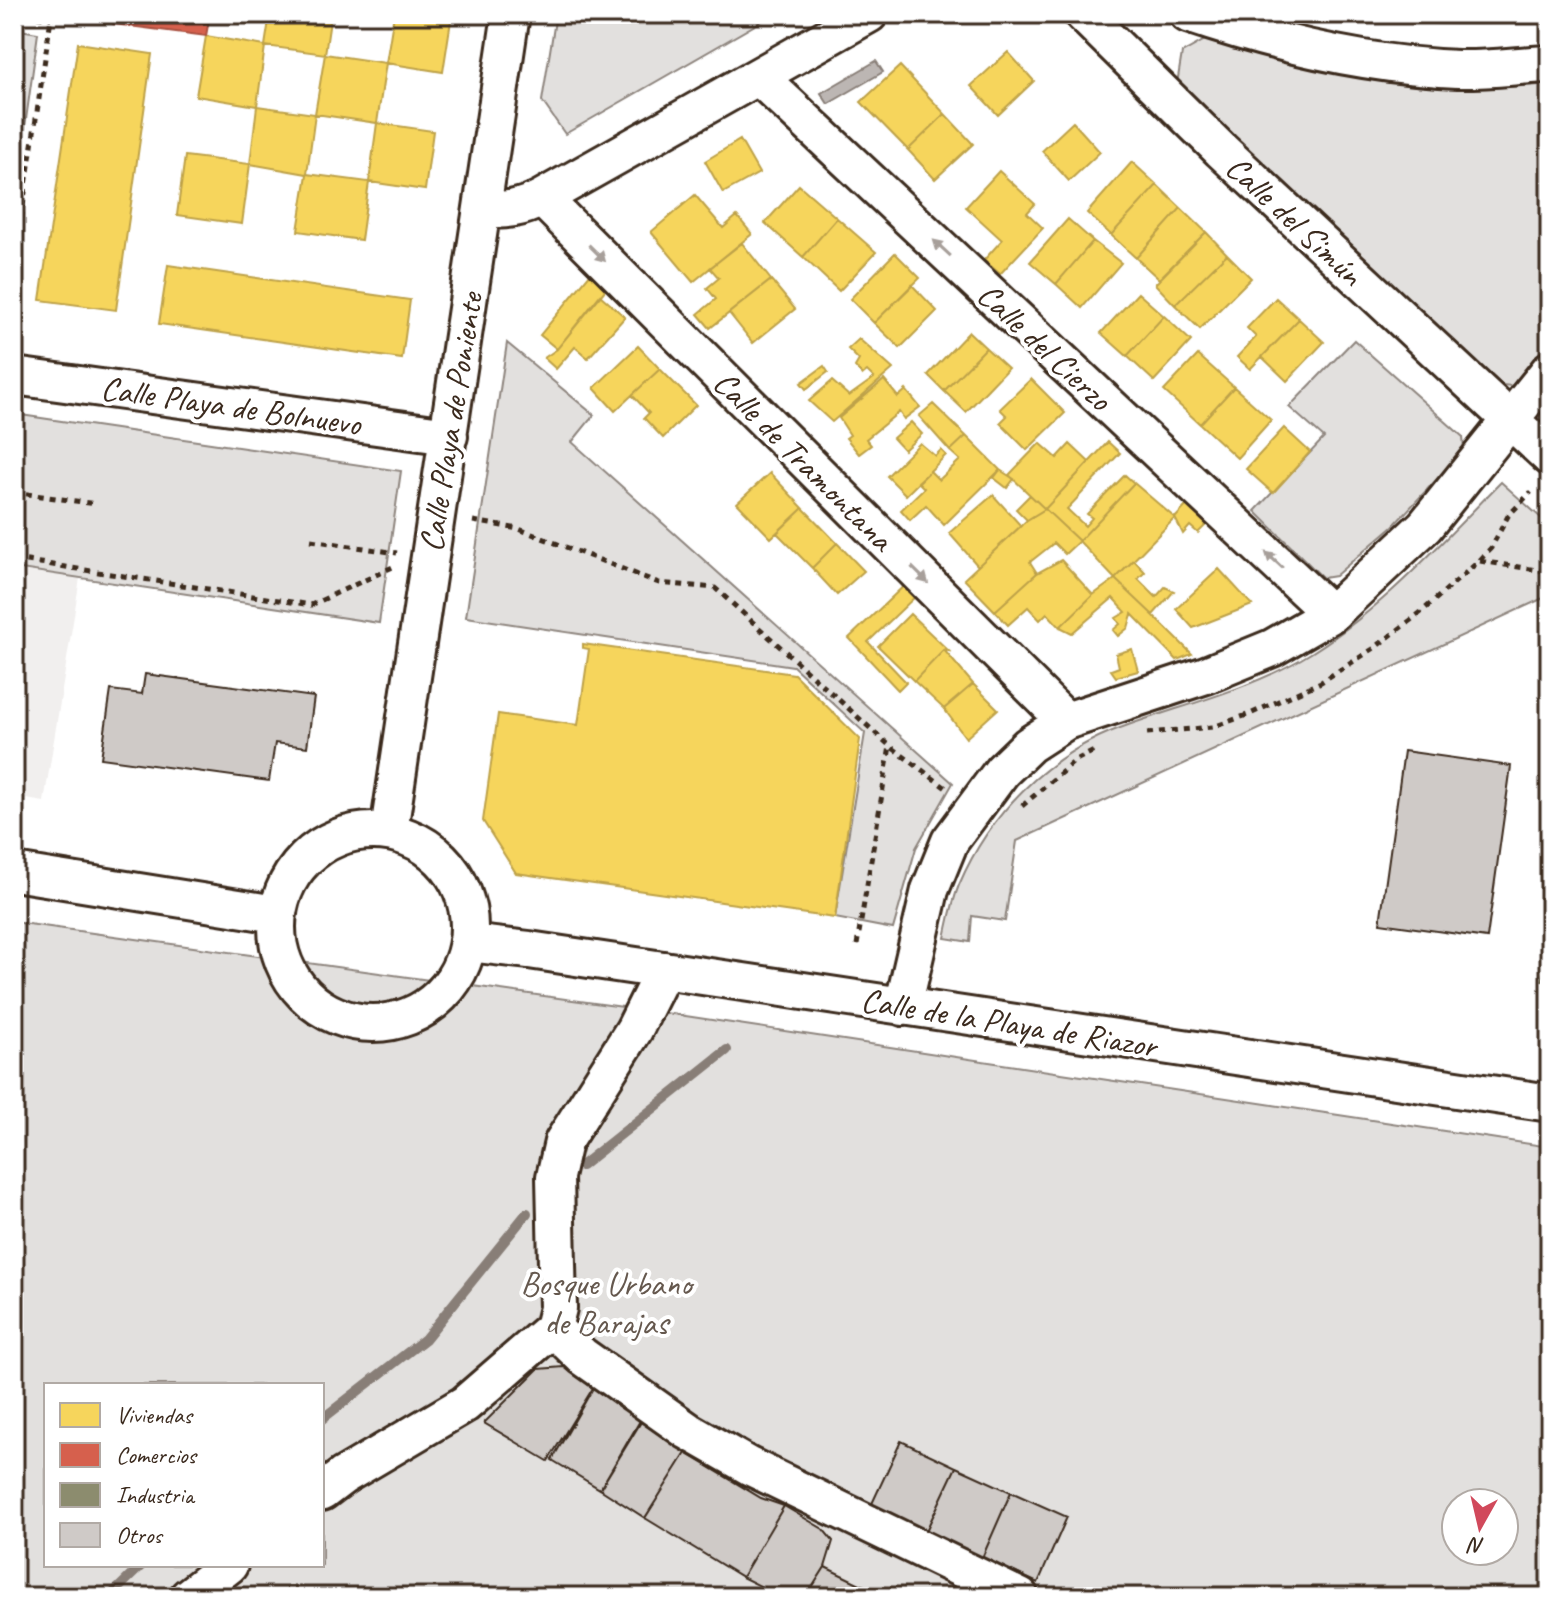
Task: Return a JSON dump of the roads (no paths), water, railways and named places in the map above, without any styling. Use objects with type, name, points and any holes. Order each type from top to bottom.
[{"type":"street","name":"Calle Playa de Poniente","points":[[389,831],[511,14]]},
{"type":"street","points":[[482,209],[502,211],[522,208],[542,198],[869,14]]},
{"type":"street","name":"Calle del Simún","points":[[1083,14],[1221,150],[1550,457]]},
{"type":"street","points":[[1188,14],[1275,42],[1348,59],[1459,69],[1550,64]]},
{"type":"street","name":"Calle del Cierzo","points":[[759,77],[1331,614]]},
{"type":"street","name":"Calle de Tramontana","points":[[542,198],[1066,721]]},
{"type":"street","points":[[903,1007],[930,890],[950,841],[1002,771],[1029,745],[1066,721],[1206,675],[1259,653],[1331,614],[1425,526],[1550,370]]},
{"type":"street","name":"Calle Playa de Bolnuevo","points":[[14,376],[449,436]]},
{"type":"street","points":[[389,831],[413,838],[435,852],[452,871],[464,893],[469,918],[469,943],[457,974],[436,1000],[408,1017],[375,1023],[342,1018],[313,1003],[290,978],[278,947],[276,914],[289,878],[315,849],[350,832],[389,831]]},
{"type":"street","points":[[14,872],[276,914]]},
{"type":"street","name":"Calle de la Playa de Riazor","points":[[469,943],[1550,1103]]},
{"type":"street","points":[[324,1490],[343,1476],[465,1404],[553,1328],[558,1308],[555,1177],[563,1142],[634,1030],[664,970]]},
{"type":"street","points":[[553,1328],[582,1356],[688,1431],[1020,1597]]},
{"type":"street","points":[[188,1597],[226,1567]]},
{"type":"waterway","points":[[581,1166],[727,1050]]},
{"type":"waterway","points":[[324,1417],[425,1339],[527,1213]]},
{"type":"waterway","points":[[109,1597],[140,1567]]},
{"type":"park label","name":"Bosque Urbano de Barajas","points":[[606,1302]]}]
